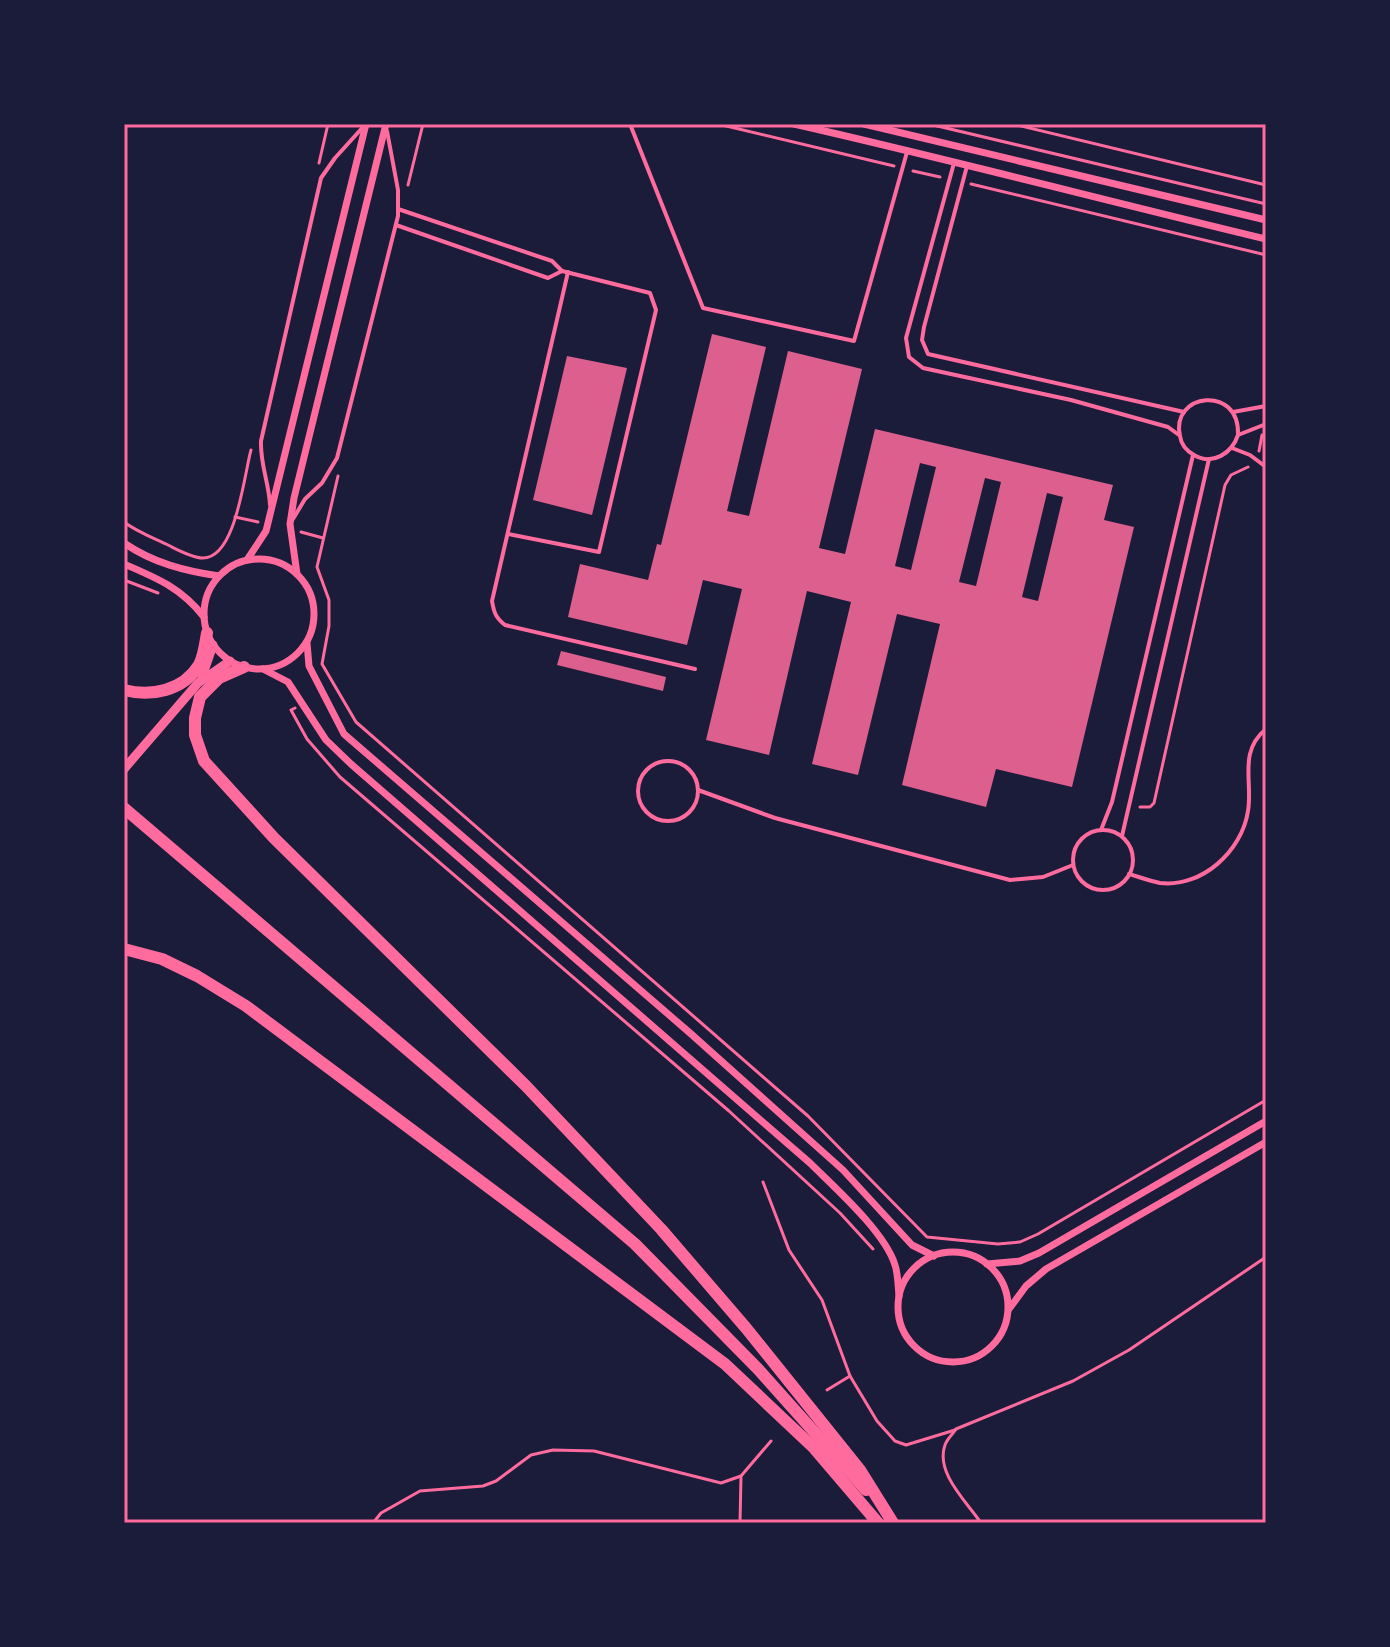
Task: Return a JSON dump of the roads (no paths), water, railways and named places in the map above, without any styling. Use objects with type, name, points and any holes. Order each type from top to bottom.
[{"type":"highway","points":[[124,690],[154,693],[180,683],[198,665],[210,639]]},
{"type":"highway","points":[[244,667],[219,678],[200,697],[195,735],[204,761],[274,838],[526,1086],[661,1229],[746,1328],[860,1470],[890,1523]]},
{"type":"highway","points":[[124,808],[635,1244],[767,1380],[865,1489],[890,1523]]},
{"type":"highway","points":[[124,949],[162,959],[246,1006],[725,1364],[814,1448],[878,1523]]},
{"type":"street","points":[[247,560],[266,531],[366,124]]},
{"type":"street","points":[[794,124],[1266,239]]},
{"type":"street","points":[[864,124],[1266,220]]},
{"type":"street","points":[[297,574],[290,524],[386,125]]},
{"type":"street","points":[[124,543],[167,565],[219,576]]},
{"type":"street","points":[[124,769],[206,670],[210,639],[204,617],[207,595],[219,576],[247,560],[270,560],[297,574],[307,587],[315,611],[307,643],[290,660],[263,669]]},
{"type":"street","points":[[124,564],[174,588],[189,598],[204,617]]},
{"type":"street","points":[[210,639],[230,661],[244,667],[263,669],[288,682],[326,740],[351,764],[820,1172],[856,1210],[896,1265],[899,1319],[905,1334],[921,1351],[942,1360],[965,1360],[986,1351],[1001,1333],[1008,1311],[1026,1286],[1046,1269],[1266,1142]]},
{"type":"street","points":[[307,643],[309,666],[344,734],[690,1033],[843,1170],[912,1245],[934,1256]]},
{"type":"street","points":[[198,683],[230,661]]},
{"type":"street","points":[[899,1296],[911,1271],[934,1256],[961,1253],[987,1264],[1020,1261],[1039,1253],[1266,1121]]},
{"type":"street","points":[[987,1264],[1003,1285],[1008,1311]]},
{"type":"lane","points":[[270,515],[269,491],[260,459],[261,441],[321,178],[366,124]]},
{"type":"lane","points":[[630,124],[703,308],[854,341],[907,150]]},
{"type":"lane","points":[[290,524],[337,458],[396,225],[398,190],[386,125]]},
{"type":"lane","points":[[955,161],[906,338],[909,357],[923,368],[1071,400],[1168,427],[1179,435]]},
{"type":"lane","points":[[968,164],[924,327],[922,340],[928,354],[1184,412]]},
{"type":"lane","points":[[398,209],[552,261],[565,271],[650,293],[656,310],[599,552],[508,534]]},
{"type":"lane","points":[[396,225],[548,278],[565,271]]},
{"type":"lane","points":[[565,271],[492,601],[497,619],[505,625],[695,669]]},
{"type":"lane","points":[[1213,400],[1228,406],[1237,419],[1238,435],[1232,448],[1224,455],[1209,459],[1193,455],[1179,435],[1184,412],[1197,402],[1213,400]]},
{"type":"lane","points":[[1233,412],[1266,406]]},
{"type":"lane","points":[[1238,435],[1266,424]]},
{"type":"lane","points":[[1232,448],[1255,458],[1266,467]]},
{"type":"lane","points":[[1101,830],[1112,802],[1193,455]]},
{"type":"lane","points":[[1122,836],[1209,459]]},
{"type":"lane","points":[[1129,874],[1160,883],[1178,882],[1213,870],[1246,826],[1249,751],[1266,729]]},
{"type":"lane","points":[[662,762],[687,768],[698,790],[689,813],[682,818],[665,821],[650,815],[638,793],[642,776],[662,762]]},
{"type":"lane","points":[[698,790],[775,818],[1010,880],[1043,877],[1073,865]]},
{"type":"lane","points":[[1101,830],[1122,836],[1133,858],[1129,874],[1118,886],[1102,890],[1086,885],[1073,865],[1075,851],[1082,839],[1101,830]]}]
